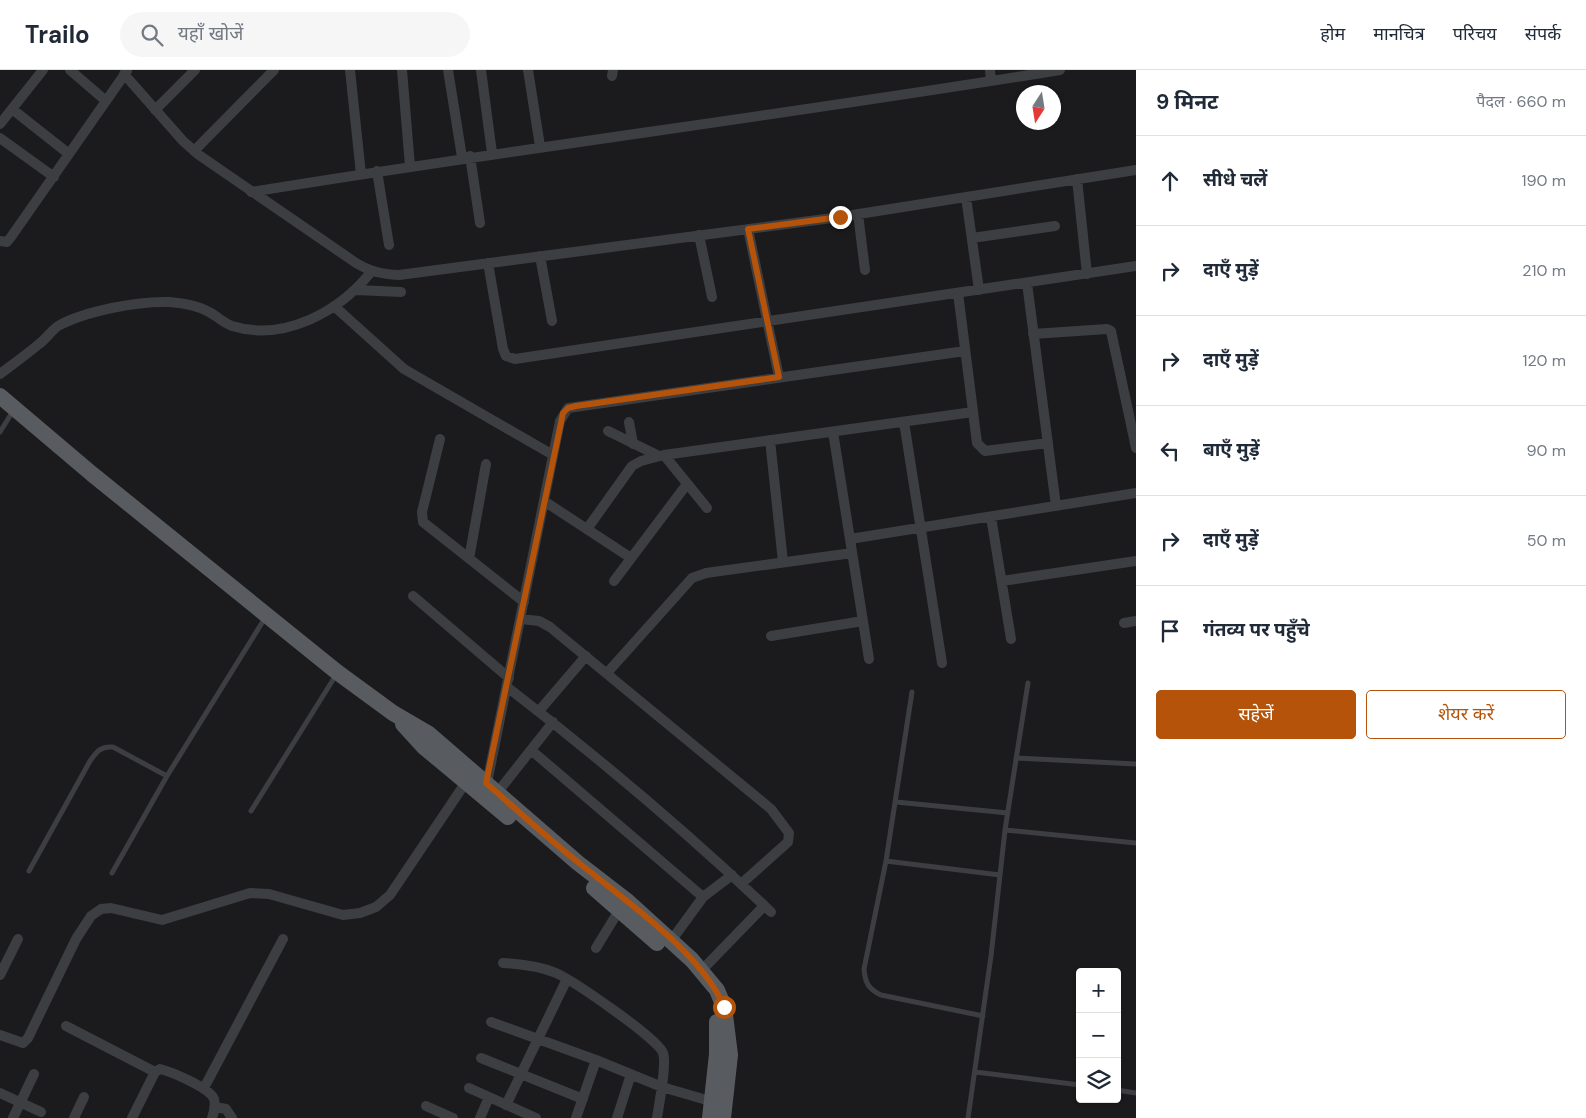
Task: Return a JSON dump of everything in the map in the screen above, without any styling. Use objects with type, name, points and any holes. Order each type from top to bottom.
[{"type":"main road","points":[[0,396],[337,672],[393,713],[429,734],[578,863],[623,905],[685,968],[709,996],[718,1026],[720,1108]]},
{"type":"main road","points":[[393,713],[424,747],[466,782],[672,941],[718,990],[724,1007],[730,1055],[720,1108],[710,1118]]},
{"type":"street","points":[[0,124],[43,70]]},
{"type":"street","points":[[70,70],[106,101]]},
{"type":"street","points":[[155,110],[195,70]]},
{"type":"street","points":[[194,150],[274,70]]},
{"type":"street","points":[[350,70],[361,174]]},
{"type":"street","points":[[402,70],[410,166]]},
{"type":"street","points":[[448,70],[480,223]]},
{"type":"street","points":[[482,70],[492,153]]},
{"type":"street","points":[[528,70],[540,146]]},
{"type":"street","points":[[990,70],[991,81]]},
{"type":"street","points":[[251,192],[492,153],[847,104],[1060,70]]},
{"type":"street","points":[[0,241],[6,242],[11,238],[126,72],[155,110],[194,150],[251,192],[371,272],[399,275],[858,214],[1136,170]]},
{"type":"street","points":[[12,108],[69,154]]},
{"type":"street","points":[[0,138],[54,176]]},
{"type":"street","points":[[378,171],[389,245]]},
{"type":"street","points":[[1077,179],[1087,274]]},
{"type":"street","points":[[966,197],[979,290]]},
{"type":"street","points":[[858,214],[865,270]]},
{"type":"street","points":[[972,238],[1055,226]]},
{"type":"street","points":[[748,229],[779,377]]},
{"type":"street","points":[[700,235],[712,297]]},
{"type":"street","points":[[540,256],[552,321]]},
{"type":"street","points":[[488,263],[503,349],[509,358],[572,352],[1136,266]]},
{"type":"street","points":[[0,374],[40,344],[58,327],[81,316],[127,306],[168,302],[191,305],[208,311],[229,325],[254,331],[295,326],[334,306],[356,290],[371,272]]},
{"type":"street","points":[[1027,283],[1056,506]]},
{"type":"street","points":[[356,290],[401,292]]},
{"type":"street","points":[[958,293],[977,443],[985,451],[1048,443]]},
{"type":"street","points":[[334,306],[404,369],[553,455]]},
{"type":"street","points":[[1034,334],[1107,329],[1111,331],[1136,448]]},
{"type":"street","points":[[492,788],[508,683],[553,455],[560,421],[568,408],[965,351]]},
{"type":"street","points":[[587,529],[632,466],[641,461],[661,456],[973,412]]},
{"type":"street","points":[[629,422],[634,444]]},
{"type":"street","points":[[904,422],[942,662]]},
{"type":"street","points":[[608,431],[661,456],[707,508]]},
{"type":"street","points":[[833,432],[869,659]]},
{"type":"street","points":[[440,439],[422,512],[422,522],[524,602]]},
{"type":"street","points":[[770,440],[783,562]]},
{"type":"street","points":[[469,559],[486,464]]},
{"type":"street","points":[[614,581],[687,484]]},
{"type":"street","points":[[850,539],[1136,493]]},
{"type":"street","points":[[544,501],[631,558]]},
{"type":"street","points":[[991,517],[1011,639]]},
{"type":"street","points":[[607,673],[692,578],[706,573],[852,553]]},
{"type":"street","points":[[1002,581],[1136,561]]},
{"type":"street","points":[[413,596],[539,711],[694,839],[768,909],[701,971]]},
{"type":"street","points":[[521,619],[538,621],[550,627],[772,809],[789,833],[788,842],[741,884]]},
{"type":"street","points":[[771,636],[863,621]]},
{"type":"street","points":[[1124,623],[1136,621]]},
{"type":"street","points":[[539,711],[586,656]]},
{"type":"street","points":[[492,788],[531,750],[553,722]]},
{"type":"street","points":[[531,750],[703,897]]},
{"type":"street","points":[[0,1035],[18,1043],[24,1043],[76,939],[91,916],[101,909],[111,908],[162,920],[250,893],[269,894],[343,915],[360,913],[376,906],[390,895],[466,782]]},
{"type":"street","points":[[672,941],[703,897],[732,875]]},
{"type":"street","points":[[596,948],[623,905]]},
{"type":"street","points":[[0,975],[18,939]]},
{"type":"street","points":[[204,1088],[283,939]]},
{"type":"street","points":[[503,963],[536,967],[567,979],[613,1010],[660,1048],[664,1059],[657,1118]]},
{"type":"street","points":[[506,1104],[567,979]]},
{"type":"street","points":[[491,1022],[720,1108]]},
{"type":"street","points":[[66,1026],[155,1072]]},
{"type":"street","points":[[481,1058],[583,1099]]},
{"type":"street","points":[[576,1118],[596,1060]]},
{"type":"street","points":[[132,1118],[155,1072],[160,1069],[204,1088],[214,1098],[215,1107],[212,1118]]},
{"type":"street","points":[[13,1118],[34,1074]]},
{"type":"street","points":[[617,1118],[630,1074]]},
{"type":"street","points":[[469,1088],[536,1118]]},
{"type":"street","points":[[0,1094],[41,1112]]},
{"type":"street","points":[[74,1118],[84,1097]]},
{"type":"street","points":[[480,1118],[489,1097]]},
{"type":"street","points":[[426,1106],[453,1118]]},
{"type":"street","points":[[215,1107],[226,1110],[232,1118]]},
{"type":"lane","points":[[0,432],[15,408]]},
{"type":"lane","points":[[112,874],[167,776],[266,615]]},
{"type":"lane","points":[[251,811],[337,672]]},
{"type":"lane","points":[[968,1118],[983,1016],[1005,830],[1028,683]]},
{"type":"lane","points":[[912,692],[886,861],[864,969],[867,984],[880,995],[983,1016]]},
{"type":"lane","points":[[29,871],[98,750],[105,747],[113,747],[167,776]]},
{"type":"lane","points":[[1016,758],[1136,764]]},
{"type":"lane","points":[[896,802],[1008,813]]},
{"type":"lane","points":[[1005,830],[1136,844]]},
{"type":"lane","points":[[886,861],[1000,875]]},
{"type":"lane","points":[[975,1072],[1076,1085]]},
{"type":"lane","points":[[1121,1091],[1136,1093]]},
{"type":"route","points":[[724,1007],[718,990],[692,960],[626,900],[578,863],[486,783],[508,687],[563,413],[568,408],[576,406],[779,377],[748,229],[840,217]]}]
